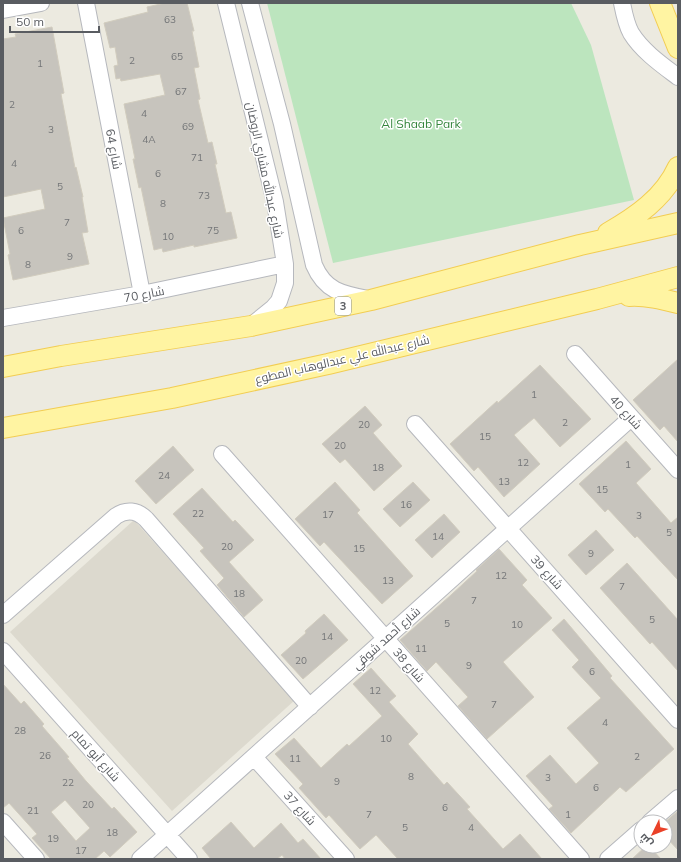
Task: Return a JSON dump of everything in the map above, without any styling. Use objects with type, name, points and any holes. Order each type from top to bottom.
[{"type":"main road","points":[[660,3],[678,48]]},
{"type":"main road","points":[[580,245],[620,226],[643,211],[662,192],[678,167]]},
{"type":"main road","name":"3","points":[[3,367],[251,326],[371,300],[580,245],[678,223]]},
{"type":"main road","name":"شارع عبدالله علي عبدالوهاب المطوع","points":[[3,428],[172,398],[320,366],[597,299],[678,277]]},
{"type":"main road","points":[[597,299],[619,296],[640,296],[662,299],[678,304]]},
{"type":"street","points":[[3,10],[41,3]]},
{"type":"street","name":"شارع 64","points":[[86,3],[142,294]]},
{"type":"street","name":"شارع عبدالله مشاري الروضان","points":[[226,3],[274,202],[284,264],[285,283],[279,301],[273,308],[251,326]]},
{"type":"street","name":"شارع عبدالله مشاري الروضان","points":[[250,3],[282,124],[314,265],[322,279],[328,285],[342,293],[371,300]]},
{"type":"street","points":[[622,3],[625,18],[631,33],[653,57],[678,76]]},
{"type":"street","points":[[274,202],[282,208],[292,208],[300,202]]},
{"type":"street","name":"شارع 70","points":[[3,318],[142,294],[284,264]]},
{"type":"street","name":"شارع 40","points":[[575,354],[678,470]]},
{"type":"street","name":"شارع أحمد شوقي","points":[[140,859],[631,418]]},
{"type":"street","name":"شارع 39","points":[[415,424],[678,720]]},
{"type":"street","name":"شارع 38","points":[[222,454],[580,859]]},
{"type":"street","points":[[3,615],[116,516],[126,511],[137,513],[146,519],[310,707]]},
{"type":"street","name":"شارع أبو تمام","points":[[3,651],[189,859]]},
{"type":"street","name":"شارع 37","points":[[254,757],[346,859]]},
{"type":"street","points":[[659,814],[678,798]]},
{"type":"street","points":[[3,822],[36,859]]},
{"type":"street","points":[[608,859],[633,837]]},
{"type":"shaded area","points":[[134,520],[295,700],[172,811],[10,632]]},
{"type":"green space","name":"Al Shaab Park","points":[[267,3],[571,3],[591,45],[634,200],[333,263]]},
{"type":"building","points":[[165,3],[187,3],[194,31],[192,31],[199,67],[194,68],[200,99],[198,100],[208,143],[212,142],[217,164],[215,164],[226,213],[231,212],[237,238],[163,252],[162,248],[154,250],[141,187],[139,188],[133,159],[135,159],[124,104],[165,95],[160,74],[121,81],[120,78],[116,79],[114,66],[118,65],[115,47],[110,48],[104,23],[148,12],[147,7]]},
{"type":"building","points":[[52,27],[64,93],[61,94],[75,168],[76,167],[83,197],[88,232],[82,233],[89,264],[13,280],[3,218],[45,209],[41,189],[3,197],[3,39],[16,37],[15,34]]},
{"type":"building","points":[[678,359],[678,442],[664,426],[660,430],[633,400]]},
{"type":"building","points":[[540,365],[591,419],[560,447],[534,418],[514,435],[540,464],[504,497],[478,467],[474,471],[450,444],[497,401],[498,403]]},
{"type":"building","points":[[365,406],[382,425],[373,433],[402,466],[374,491],[345,459],[340,463],[322,444]]},
{"type":"building","points":[[626,441],[651,469],[636,483],[671,523],[678,517],[678,580],[637,536],[635,538],[608,509],[605,512],[579,484]]},
{"type":"building","points":[[173,446],[194,470],[156,504],[135,481]]},
{"type":"building","points":[[335,482],[360,510],[357,513],[413,576],[382,604],[324,542],[320,546],[295,519]]},
{"type":"building","points":[[413,482],[430,500],[400,527],[383,509]]},
{"type":"building","points":[[202,488],[233,522],[235,520],[254,540],[229,562],[263,600],[244,617],[217,585],[224,578],[200,551],[204,548],[173,514]]},
{"type":"building","points":[[444,514],[460,532],[432,558],[415,540]]},
{"type":"building","points":[[596,530],[614,550],[586,575],[568,555]]},
{"type":"building","points":[[499,549],[527,580],[522,585],[552,618],[503,662],[534,697],[487,739],[458,706],[468,697],[436,662],[427,671],[400,640],[451,595]]},
{"type":"building","points":[[627,563],[678,620],[678,671],[652,642],[650,644],[600,588]]},
{"type":"building","points":[[324,614],[348,640],[303,679],[281,655],[306,633],[305,631]]},
{"type":"building","points":[[564,619],[612,676],[610,678],[674,749],[626,792],[620,787],[571,833],[549,809],[553,806],[526,776],[550,755],[576,784],[599,763],[567,728],[601,698],[572,667],[579,660],[552,630]]},
{"type":"building","points":[[371,668],[396,696],[389,702],[418,734],[408,744],[444,785],[447,782],[470,807],[467,809],[503,849],[520,834],[542,859],[398,859],[376,835],[360,849],[329,815],[326,818],[299,788],[303,784],[275,754],[294,738],[321,768],[347,744],[349,746],[382,716],[353,684]]},
{"type":"building","points":[[3,684],[21,704],[24,701],[44,724],[42,726],[69,757],[67,758],[86,781],[112,809],[114,807],[137,832],[110,857],[104,851],[95,859],[51,859],[32,838],[37,834],[9,803],[3,808]],"holes":[[[65,800],[90,828],[76,841],[51,812]]]},
{"type":"building","points":[[678,811],[678,850],[673,845],[673,815]]},
{"type":"building","points":[[231,822],[254,848],[281,823],[298,843],[303,839],[321,859],[285,859],[282,855],[277,859],[211,859],[202,848]]},
{"type":"building","points":[[637,854],[656,854],[661,859],[632,859]]}]
